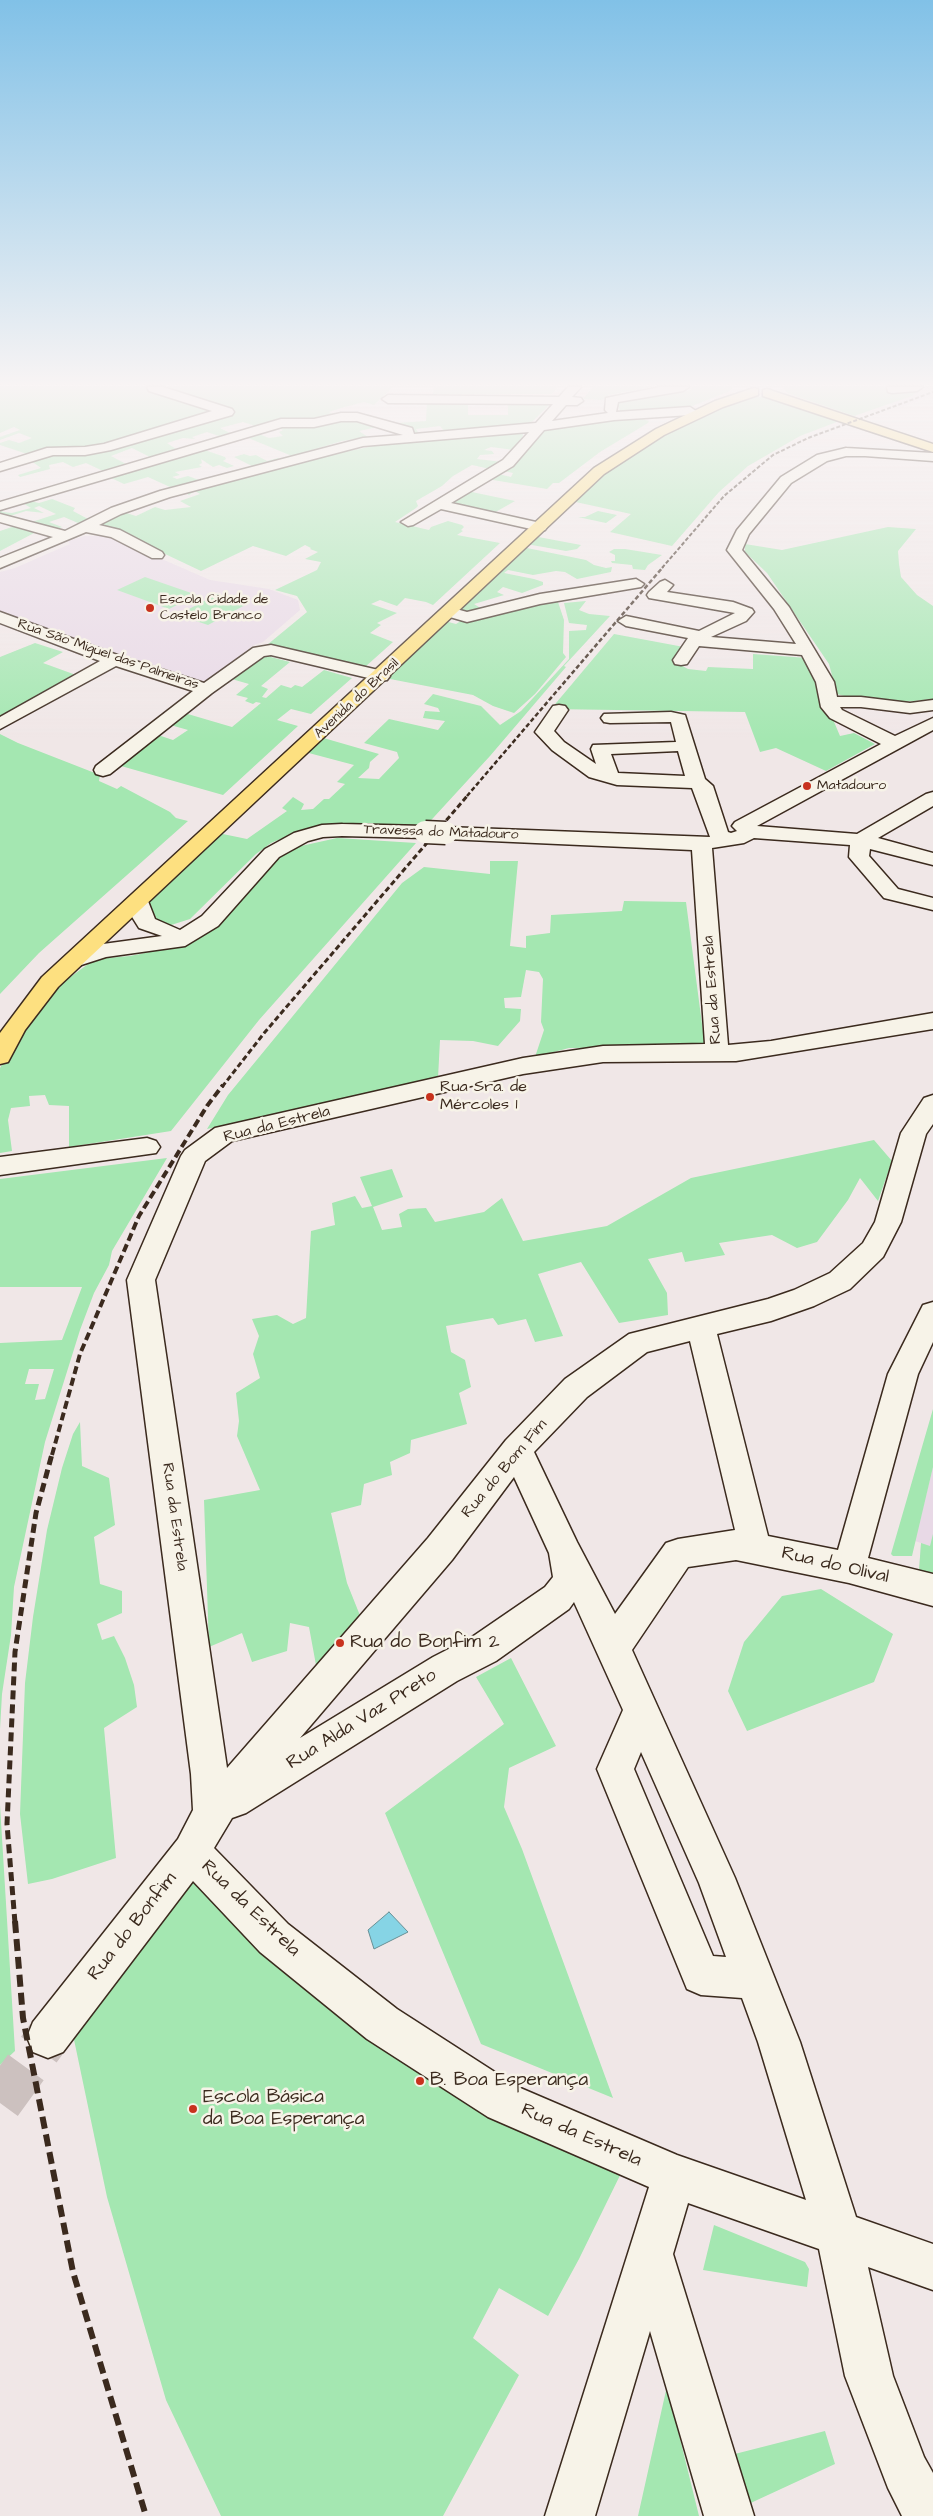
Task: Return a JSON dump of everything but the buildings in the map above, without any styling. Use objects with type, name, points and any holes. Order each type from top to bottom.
[{"type":"main road","name":"Avenida do Brasil","points":[[0,1056],[15,1027],[50,982],[74,960],[102,926],[376,675],[449,612],[556,504]]},
{"type":"main road","name":"Avenida do Brasil","points":[[0,1023],[36,979],[102,926],[139,900],[376,675],[560,504]]},
{"type":"street","points":[[0,563],[67,536],[116,511],[135,504]]},
{"type":"street","points":[[408,522],[438,504]]},
{"type":"street","points":[[441,504],[535,526]]},
{"type":"street","points":[[765,504],[742,533],[734,550],[781,608],[808,650],[825,682],[830,707],[836,714],[894,743]]},
{"type":"street","points":[[0,518],[67,536]]},
{"type":"street","points":[[84,527],[115,533],[157,555]]},
{"type":"street","points":[[449,612],[467,617],[540,598],[636,584]]},
{"type":"street","points":[[665,585],[656,595],[734,608],[746,612],[734,621],[698,638],[681,660]]},
{"type":"street","points":[[626,621],[698,638],[808,650]]},
{"type":"street","name":"Rua São Miguel das Palmeiras","points":[[4,622],[206,689],[264,650],[376,675]]},
{"type":"street","points":[[0,724],[114,660]]},
{"type":"street","points":[[103,770],[206,689]]},
{"type":"street","points":[[830,707],[832,702],[839,701],[910,708],[933,705]]},
{"type":"street","points":[[559,710],[544,732],[558,746],[596,773],[624,781],[696,782]]},
{"type":"street","name":"Rua da Estrela","points":[[212,1813],[208,1764],[141,1280],[194,1156],[224,1134],[523,1066],[603,1054],[717,1052],[721,836],[703,786],[696,782],[679,719],[670,717],[610,718]]},
{"type":"street","points":[[721,836],[933,723]]},
{"type":"street","points":[[610,777],[600,749],[673,747]]},
{"type":"street","points":[[933,798],[861,840],[859,857],[875,872],[891,894],[933,904]]},
{"type":"street","name":"Travessa do Matadouro","points":[[74,960],[104,951],[177,941],[181,932],[210,921],[272,853],[301,837],[322,831],[721,836],[861,840],[933,859]]},
{"type":"street","points":[[139,900],[140,912],[147,923],[181,932]]},
{"type":"street","points":[[102,926],[147,935],[181,932]]},
{"type":"street","points":[[102,926],[122,940],[143,946]]},
{"type":"street","points":[[717,1052],[736,1053],[771,1049],[933,1020]]},
{"type":"street","name":"Rua do Bom Fim","points":[[212,1813],[440,1548],[518,1449],[576,1388],[639,1342],[771,1310],[804,1298],[840,1281],[873,1250],[888,1222],[914,1133],[933,1104]]},
{"type":"street","points":[[0,1166],[147,1147]]},
{"type":"street","points":[[849,1568],[903,1374],[933,1313]]},
{"type":"street","points":[[613,1651],[625,1628],[678,1554],[745,1546],[701,1326]]},
{"type":"street","points":[[518,1449],[565,1553],[595,1608],[640,1713],[716,1878],[784,2058],[839,2236],[869,2376],[905,2471],[929,2516]]},
{"type":"street","name":"Rua do Olival","points":[[745,1546],[849,1568],[933,1590]]},
{"type":"street","points":[[513,1629],[557,1598],[570,1581],[565,1553]]},
{"type":"street","points":[[513,1629],[566,1607],[577,1605],[594,1621],[613,1651]]},
{"type":"street","name":"Rua Alda Vaz Preto","points":[[212,1813],[513,1629]]},
{"type":"street","points":[[640,1713],[614,1769],[694,1957],[702,1975],[754,1979]]},
{"type":"street","name":"Rua do Bonfim","points":[[48,2037],[191,1852],[212,1813]]},
{"type":"street","name":"Rua da Estrela","points":[[191,1852],[274,1938],[382,2024],[503,2102],[674,2176],[839,2236],[933,2267]]},
{"type":"street","points":[[570,2516],[674,2176]]},
{"type":"street","points":[[650,2254],[729,2516]]},
{"type":"shaded area","name":"Escola Cidade de Castelo Branco","points":[[85,536],[109,536],[210,580],[269,589],[298,600],[300,610],[263,642],[254,645],[207,680],[200,681],[90,646],[0,612],[0,572],[15,568],[70,544],[68,541]]},
{"type":"shaded area","points":[[933,1467],[933,1574],[919,1570],[921,1543],[915,1541]]},
{"type":"green space","points":[[25,504],[66,504],[75,508],[73,511],[88,519],[78,523],[64,517],[49,522],[62,527],[55,530],[29,523],[56,514],[39,506],[34,508],[44,513],[26,511],[7,517],[0,515],[0,509],[3,512],[12,513],[31,508]]},
{"type":"green space","points":[[186,504],[417,504],[416,508],[395,522],[429,530],[431,527],[448,521],[464,527],[461,530],[463,531],[457,535],[500,543],[433,605],[405,598],[397,606],[380,600],[371,604],[397,613],[377,623],[381,625],[370,633],[393,642],[365,667],[267,645],[307,612],[297,596],[275,590],[317,570],[321,562],[305,559],[318,552],[311,548],[305,545],[286,556],[253,546],[201,571],[144,544],[95,524],[123,512],[136,516],[155,507],[165,510],[191,507]]},
{"type":"green space","points":[[448,504],[509,504],[492,514]]},
{"type":"green space","points":[[587,504],[708,504],[672,546],[610,532],[631,514]]},
{"type":"green space","points":[[598,511],[617,515],[606,523],[578,517],[585,517]]},
{"type":"green space","points":[[18,525],[36,532],[0,551],[0,531]]},
{"type":"green space","points":[[888,527],[916,529],[898,551],[899,564],[901,577],[917,595],[933,606],[933,699],[903,702],[851,698],[837,694],[829,664],[767,573],[745,552],[745,544],[782,550]]},
{"type":"green space","points":[[533,536],[581,545],[577,549],[566,551],[526,544]]},
{"type":"green space","points":[[522,547],[586,560],[594,565],[606,568],[612,567],[611,572],[577,579],[565,572],[556,571],[533,575],[508,570],[504,573],[534,579],[543,582],[543,585],[522,593],[503,587],[497,592],[504,595],[474,604],[482,609],[462,613],[455,611]]},
{"type":"green space","points":[[614,549],[662,555],[648,565],[645,570],[633,569],[632,565],[612,563],[611,561],[615,561],[615,555],[609,552]]},
{"type":"green space","points":[[145,577],[197,595],[169,609],[117,590]]},
{"type":"green space","points":[[217,594],[247,604],[208,625],[178,615]]},
{"type":"green space","points":[[556,596],[564,620],[563,653],[566,657],[535,694],[514,713],[493,706],[473,695],[390,679],[385,672],[441,620],[456,624],[467,617]]},
{"type":"green space","points":[[586,601],[579,610],[589,614],[610,616],[564,666],[566,667],[490,756],[423,829],[306,830],[290,835],[271,843],[256,854],[190,919],[168,926],[154,922],[147,905],[150,898],[218,833],[247,839],[287,811],[282,808],[293,797],[304,804],[301,810],[313,809],[324,799],[329,799],[345,784],[337,782],[354,765],[305,752],[320,737],[379,754],[370,762],[369,768],[358,778],[379,779],[399,758],[397,752],[364,743],[389,719],[438,730],[445,721],[423,718],[425,711],[440,712],[438,708],[424,704],[433,694],[481,706],[500,725],[521,711],[569,659],[569,631],[586,630],[587,625],[569,623],[564,603]]},
{"type":"green space","points":[[614,634],[684,647],[673,661],[688,669],[706,671],[708,667],[753,669],[753,654],[807,658],[840,736],[854,733],[875,744],[826,771],[776,748],[760,752],[745,712],[551,709]]},
{"type":"green space","points":[[35,643],[63,652],[43,663],[76,675],[0,721],[0,657]]},
{"type":"green space","points":[[259,654],[290,662],[261,686],[268,689],[262,697],[266,698],[281,685],[291,688],[295,685],[302,687],[324,670],[352,678],[311,714],[291,709],[277,720],[298,726],[223,795],[114,764],[158,735],[173,740],[188,730],[167,724],[181,712],[232,727],[261,703],[256,702],[253,704],[245,701],[248,698],[236,695],[249,684],[228,678]]},
{"type":"green space","points":[[0,734],[100,775],[99,781],[117,789],[121,786],[170,812],[176,818],[188,821],[39,953],[0,994]]},
{"type":"green space","points":[[337,838],[416,843],[259,1020],[171,1131],[69,1147],[69,1106],[49,1105],[45,1095],[29,1096],[30,1106],[11,1108],[8,1120],[12,1151],[0,1153],[0,1068],[22,1030],[58,986],[95,959],[130,956],[175,947],[205,935],[224,919],[266,870],[283,855],[301,846]]},
{"type":"green space","points":[[490,861],[518,861],[510,946],[526,948],[526,936],[550,933],[551,915],[622,911],[624,901],[686,902],[705,1047],[569,1048],[535,1057],[544,1030],[541,1022],[543,979],[539,972],[526,970],[521,997],[504,998],[505,1008],[521,1009],[520,1021],[498,1046],[473,1041],[440,1040],[438,1078],[207,1129],[228,1095],[402,883],[424,867],[490,874]]},
{"type":"green space","points":[[874,1140],[892,1161],[878,1201],[860,1178],[848,1200],[817,1242],[797,1248],[772,1235],[719,1243],[725,1255],[685,1262],[682,1252],[648,1259],[667,1293],[668,1315],[619,1323],[581,1262],[538,1274],[563,1336],[535,1342],[526,1319],[498,1325],[493,1318],[446,1326],[451,1352],[465,1360],[471,1387],[459,1393],[467,1424],[411,1440],[410,1453],[390,1462],[392,1475],[364,1484],[361,1505],[331,1513],[347,1583],[361,1618],[316,1665],[309,1627],[290,1623],[287,1651],[252,1662],[242,1633],[209,1647],[204,1500],[260,1490],[237,1436],[239,1421],[236,1393],[260,1378],[253,1354],[259,1336],[252,1319],[277,1315],[293,1324],[306,1318],[311,1231],[335,1225],[332,1203],[355,1196],[362,1208],[372,1206],[360,1177],[392,1169],[403,1197],[373,1207],[382,1230],[402,1227],[399,1214],[408,1209],[426,1208],[435,1222],[484,1212],[502,1198],[523,1241],[607,1226],[691,1178]]},
{"type":"green space","points":[[167,1158],[112,1251],[109,1265],[94,1293],[80,1330],[45,1442],[14,1587],[11,1635],[2,1694],[0,1729],[0,1343],[62,1340],[82,1287],[0,1287],[0,1179]],"holes":[[[29,1369],[54,1369],[45,1399],[35,1400],[39,1384],[25,1384]]]},
{"type":"green space","points":[[933,1409],[933,1467],[912,1556],[893,1556],[891,1554]]},
{"type":"green space","points":[[80,1422],[82,1466],[109,1478],[115,1525],[94,1537],[100,1584],[122,1591],[122,1613],[97,1624],[102,1640],[114,1636],[125,1658],[134,1685],[137,1707],[104,1728],[116,1858],[52,1879],[28,1884],[20,1814],[25,1683],[47,1530],[62,1468],[73,1434]]},
{"type":"green space","points":[[933,1534],[933,1574],[919,1570],[921,1543],[930,1546]]},
{"type":"green space","points":[[821,1589],[893,1634],[874,1682],[747,1731],[728,1691],[744,1642],[782,1596]]},
{"type":"green space","points":[[511,1658],[556,1746],[509,1768],[504,1807],[522,1849],[613,2098],[481,2044],[385,1813],[504,1724],[476,1677]]},
{"type":"green space","points":[[0,1805],[15,2051],[0,2065]]},
{"type":"green space","points":[[191,1852],[274,1938],[629,2157],[579,2259],[548,2316],[499,2288],[473,2338],[519,2375],[443,2516],[221,2516],[166,2400],[107,2197],[68,2011]]},
{"type":"green space","points":[[714,2225],[805,2262],[809,2269],[807,2287],[703,2270]]},
{"type":"green space","points":[[667,2386],[699,2516],[638,2516]]},
{"type":"green space","points":[[825,2431],[835,2464],[742,2507],[723,2457]]},
{"type":"water","points":[[389,1912],[408,1932],[374,1949],[368,1930]]},
{"type":"tunnel","points":[[0,2103],[48,2037]]},
{"type":"railway","points":[[662,568],[717,504]]},
{"type":"railway","points":[[467,796],[663,567]]},
{"type":"railway","points":[[222,1087],[265,1032],[468,795]]},
{"type":"railway","points":[[52,1455],[80,1354],[139,1216],[207,1106],[223,1085]]},
{"type":"railway","points":[[15,1923],[7,1824],[15,1652],[36,1513],[52,1454]]},
{"type":"railway","points":[[15,1921],[23,2018],[73,2272],[146,2516]]},
{"type":"place","name":"Escola Cidade de Castelo Branco","points":[[150,608]]},
{"type":"place","name":"Matadouro","points":[[807,786]]},
{"type":"place","name":"Rua Sra. de Mércoles 1","points":[[430,1097]]},
{"type":"place","name":"Rua do Bonfim 2","points":[[340,1643]]},
{"type":"place","name":"B. Boa Esperança","points":[[420,2081]]},
{"type":"place","name":"Escola Básica da Boa Esperança","points":[[193,2109]]}]
